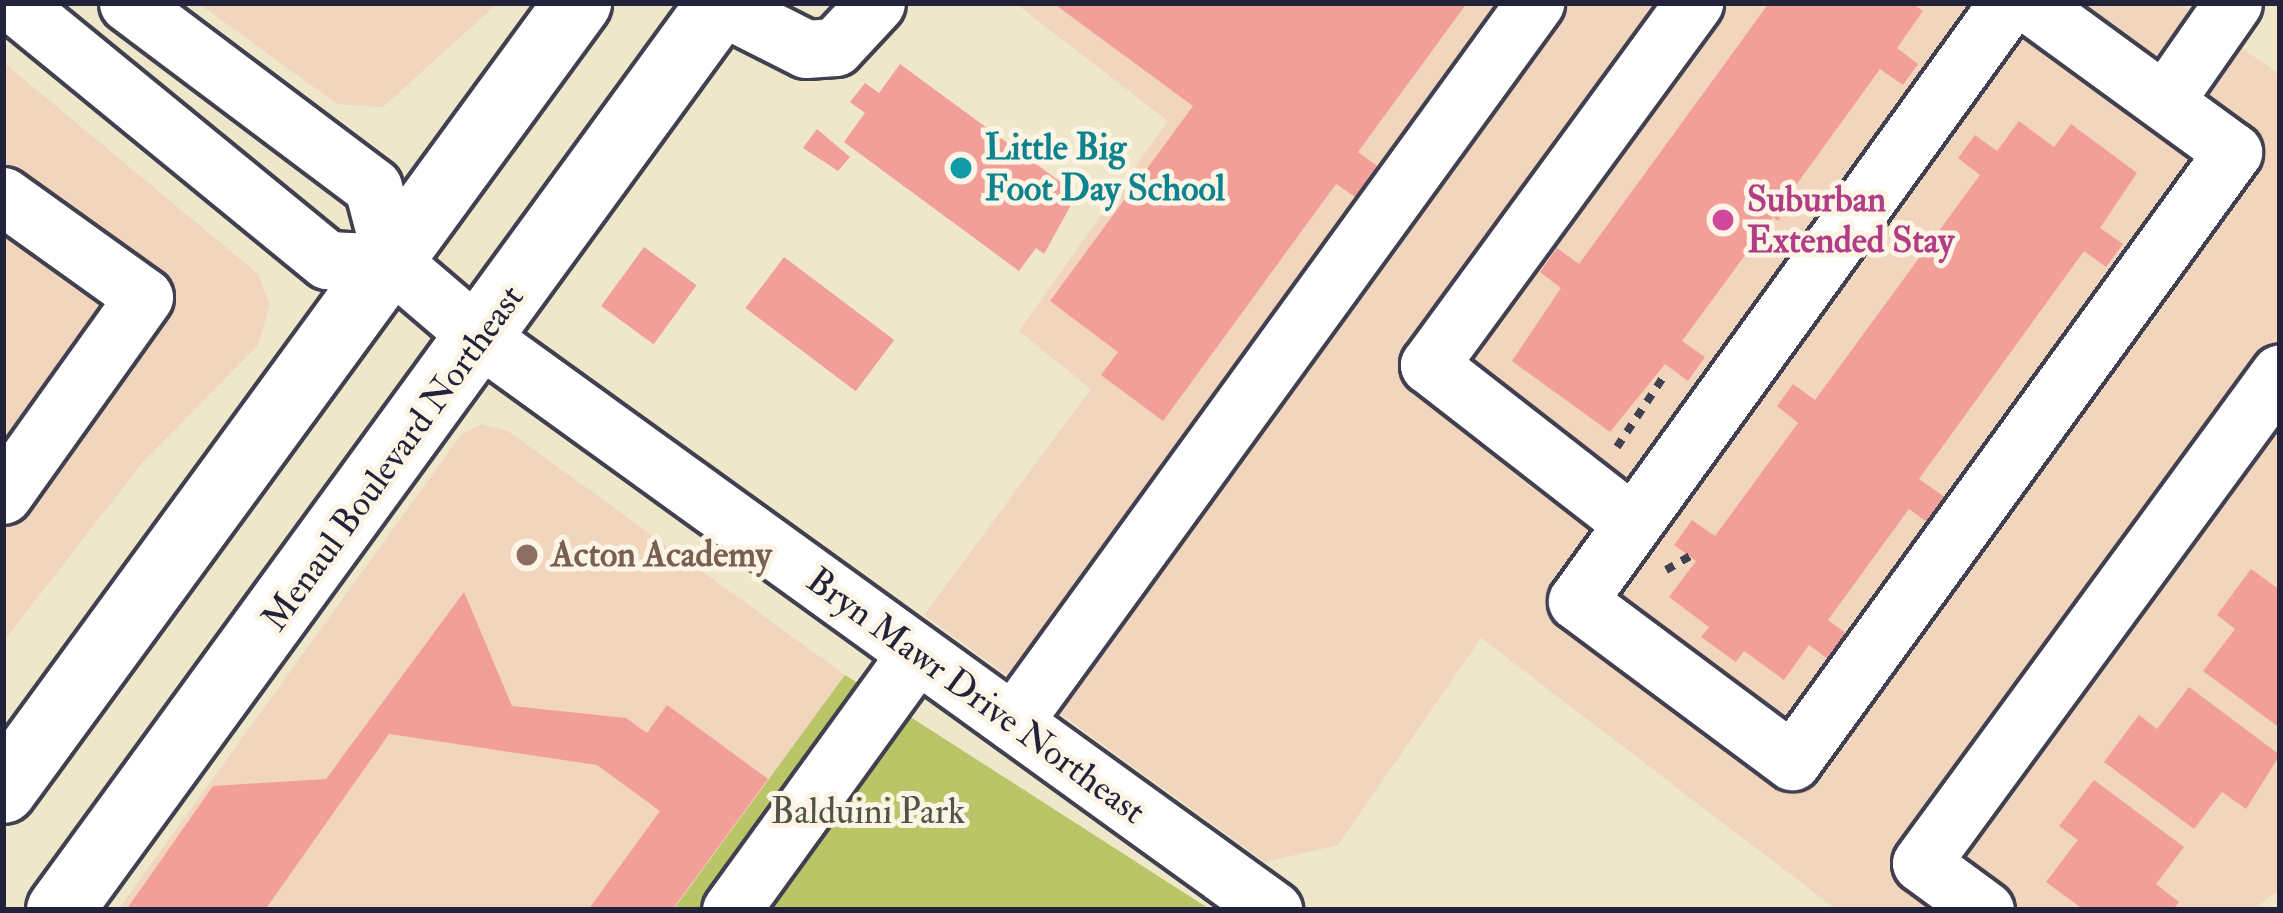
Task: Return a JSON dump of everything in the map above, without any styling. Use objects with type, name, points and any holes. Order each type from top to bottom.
[{"type":"main road","points":[[12,758],[393,263],[578,3]]},
{"type":"main road","name":"Menaul Boulevard Northeast","points":[[60,910],[482,339],[720,4]]},
{"type":"street","points":[[13,3],[327,260],[393,263],[373,187],[128,3]]},
{"type":"street","points":[[78,57],[118,3]]},
{"type":"street","points":[[720,4],[806,49],[835,47],[876,3]]},
{"type":"street","points":[[1013,722],[1535,3]]},
{"type":"street","points":[[1631,522],[1430,364],[1694,3]]},
{"type":"street","points":[[2008,3],[1577,601],[1792,761],[2233,152],[2029,3]]},
{"type":"street","points":[[2165,100],[2233,3]]},
{"type":"street","points":[[2258,3],[2280,19]]},
{"type":"street","points":[[3,196],[144,297],[3,495]]},
{"type":"street","name":"Bryn Mawr Drive Northeast","points":[[393,263],[482,339],[1273,910]]},
{"type":"street","points":[[1985,910],[1921,863],[2280,374]]},
{"type":"street","points":[[731,910],[917,653]]},
{"type":"path","points":[[1619,466],[1616,438],[1664,376]]},
{"type":"shaded area","points":[[198,3],[498,3],[383,107],[337,104]]},
{"type":"shaded area","points":[[1015,3],[2178,3],[2280,75],[2280,889],[2253,910],[1837,910],[1481,638],[1338,845],[1265,862],[924,615],[1091,389],[1019,331],[1168,121]]},
{"type":"shaded area","points":[[3,62],[258,274],[270,305],[258,345],[142,463],[3,642]]},
{"type":"shaded area","name":"Acton Academy","points":[[481,424],[508,431],[845,675],[673,910],[118,910],[461,435]]},
{"type":"green space","name":"Balduini Park","points":[[845,675],[1211,910],[673,910]]},
{"type":"building","points":[[1053,3],[1467,3],[1358,152],[1380,168],[1358,199],[1336,184],[1163,421],[1101,375],[1118,352],[1050,301],[1193,106]]},
{"type":"building","points":[[1769,3],[1912,3],[1923,11],[1897,48],[1918,64],[1903,85],[1880,69],[1791,192],[1797,196],[1778,221],[1773,217],[1682,341],[1705,357],[1688,381],[1665,364],[1610,432],[1512,361],[1561,288],[1540,272],[1557,248],[1579,264]]},
{"type":"building","name":"Little Big Foot Day School","points":[[900,64],[1077,194],[1044,254],[1036,248],[1019,271],[844,142],[865,113],[850,102],[865,83],[879,93]]},
{"type":"building","points":[[2019,121],[2054,147],[2071,124],[2137,173],[2100,228],[2123,244],[2106,267],[2084,251],[1919,479],[1952,502],[1934,527],[1909,509],[1828,620],[1851,637],[1832,662],[1809,645],[1784,680],[1744,651],[1736,662],[1701,637],[1709,627],[1669,597],[1696,561],[1674,545],[1692,520],[1715,536],[1798,423],[1777,406],[1793,384],[1815,400],[1980,175],[1958,158],[1975,135],[1997,151]]},
{"type":"building","points":[[817,129],[850,157],[838,171],[803,148]]},
{"type":"building","points":[[644,247],[697,285],[654,344],[601,306]]},
{"type":"building","points":[[784,257],[894,340],[856,391],[745,308]]},
{"type":"building","points":[[2251,569],[2280,590],[2280,728],[2203,671],[2235,629],[2217,615]]},
{"type":"building","points":[[464,592],[512,706],[626,718],[647,733],[667,705],[768,779],[672,910],[588,910],[660,811],[597,765],[389,734],[265,910],[126,910],[213,786],[326,779]]},
{"type":"building","points":[[2189,687],[2280,755],[2246,809],[2222,792],[2194,829],[2104,762],[2139,715],[2157,729]]},
{"type":"building","points":[[2094,780],[2184,847],[2156,884],[2179,902],[2173,910],[2084,910],[2046,882],[2078,840],[2059,826]]},
{"type":"place","name":"Little Big Foot Day School","points":[[961,168]]},
{"type":"place","name":"Suburban Extended Stay","points":[[1723,220]]},
{"type":"place","name":"Acton Academy","points":[[527,555]]}]
